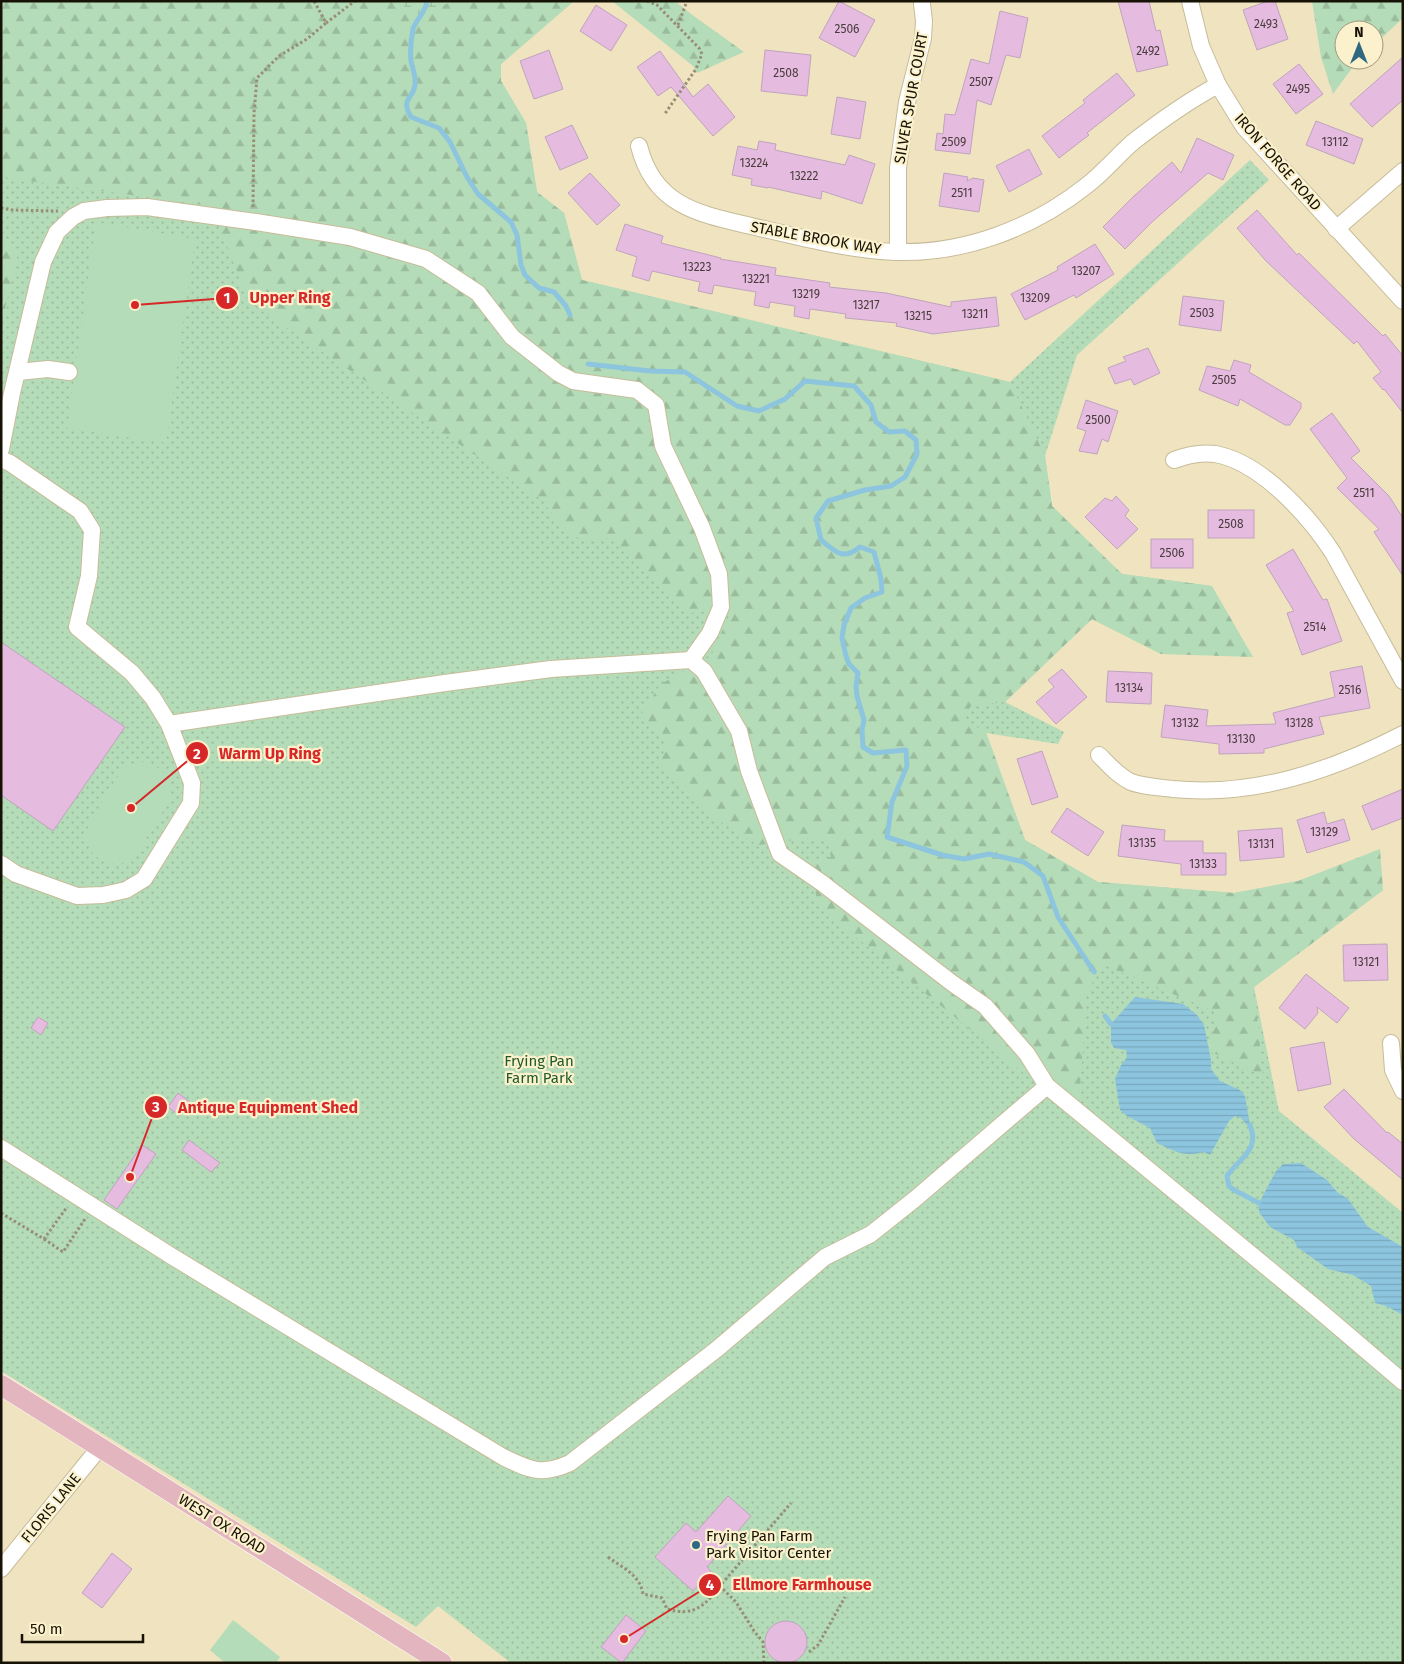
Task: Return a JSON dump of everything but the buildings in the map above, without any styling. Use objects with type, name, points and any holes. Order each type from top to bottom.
[{"type":"main road","name":"WEST OX ROAD","points":[[1,1385],[442,1663]]},
{"type":"street","name":"IRON FORGE ROAD","points":[[1190,1],[1201,46],[1218,85],[1244,127],[1403,301]]},
{"type":"street","name":"SILVER SPUR COURT","points":[[898,252],[898,168],[907,102],[923,38],[922,4]]},
{"type":"street","name":"STABLE BROOK WAY","points":[[640,146],[644,164],[662,191],[674,200],[707,216],[820,242],[874,250],[898,252],[938,250],[971,244],[1012,230],[1043,216],[1086,186],[1132,143],[1188,101],[1218,85]]},
{"type":"street","points":[[1336,229],[1403,171]]},
{"type":"street","points":[[1,449],[43,262],[58,232],[67,222],[84,212],[108,208],[147,207],[350,237],[426,259],[478,293],[512,337],[558,374],[572,381],[637,390],[656,405],[663,446],[702,528],[719,574],[721,607],[710,632],[691,660]]},
{"type":"street","points":[[18,372],[48,369],[68,372]]},
{"type":"street","points":[[1174,460],[1201,453],[1215,454],[1228,458],[1243,465],[1269,482],[1301,510],[1321,535],[1403,681]]},
{"type":"street","points":[[1,460],[10,463],[80,512],[92,530],[89,576],[77,627],[132,673],[153,698],[169,724],[192,783],[190,803],[144,880],[126,890],[103,895],[76,896],[16,874],[1,864]]},
{"type":"street","points":[[169,724],[541,670],[691,660],[704,671],[739,731],[749,771],[780,854],[985,1006],[1027,1054],[1047,1086],[1403,1382]]},
{"type":"street","points":[[1099,756],[1119,775],[1131,782],[1144,786],[1188,790],[1233,788],[1279,782],[1323,770],[1366,753],[1403,734]]},
{"type":"street","points":[[1391,1043],[1392,1070],[1403,1091]]},
{"type":"street","points":[[1,1148],[173,1257],[503,1457],[524,1467],[540,1471],[554,1470],[570,1463],[717,1349],[825,1257],[871,1234],[915,1199],[1047,1086]]},
{"type":"street","name":"FLORIS LANE","points":[[1,1569],[100,1447]]},
{"type":"path","points":[[314,1],[326,23]]},
{"type":"path","points":[[256,222],[253,205],[253,171],[257,78],[279,56],[308,40],[326,23],[355,1]]},
{"type":"path","points":[[647,1],[657,5],[678,25],[700,48],[702,54],[696,69],[664,115]]},
{"type":"path","points":[[678,25],[687,1]]},
{"type":"path","points":[[1,208],[84,212]]},
{"type":"path","points":[[44,1239],[76,1195]]},
{"type":"path","points":[[1,1213],[63,1252],[93,1206]]},
{"type":"path","points":[[608,1557],[632,1574],[641,1584],[643,1594],[662,1598],[667,1609],[675,1612],[687,1612],[699,1608],[710,1599],[791,1502]]},
{"type":"path","points":[[720,1586],[736,1602],[763,1642],[764,1663]]},
{"type":"path","points":[[809,1652],[818,1645],[845,1597]]},
{"type":"green space","name":"Frying Pan Farm Park","points":[[1,1],[399,57],[574,1],[501,64],[501,81],[526,123],[537,192],[564,213],[582,280],[1010,382],[1250,160],[1269,180],[1077,355],[1045,456],[1052,506],[1122,574],[1212,586],[1161,654],[1092,619],[1005,702],[1064,732],[1058,744],[986,733],[1025,840],[1098,882],[1234,893],[1298,881],[1366,857],[1383,890],[1254,987],[1279,1111],[1403,1213],[1403,1663],[511,1663],[438,1606],[416,1627],[1,1371]]},
{"type":"green space","points":[[1,1],[574,1],[501,64],[501,81],[526,123],[537,192],[564,213],[582,280],[1010,382],[1045,456],[1052,506],[1122,574],[1212,586],[1253,657],[1161,654],[1092,619],[1005,702],[972,705],[961,719],[986,732],[1025,840],[1098,882],[1234,893],[1298,881],[1380,849],[1383,890],[1254,987],[1263,1076],[1209,1051],[1216,1012],[1104,965],[1087,991],[1078,1117],[819,907],[808,862],[831,857],[828,840],[810,838],[758,845],[702,810],[659,766],[668,740],[652,730],[642,713],[661,684],[711,656],[732,609],[688,613],[610,538],[582,541],[563,527],[542,500],[249,302],[211,206],[1,177]]},
{"type":"green space","points":[[399,1],[453,1],[431,13],[422,15],[405,8]]},
{"type":"green space","points":[[612,1],[675,1],[744,52],[697,73],[693,66]]},
{"type":"green space","points":[[1312,1],[1403,1],[1403,18],[1384,36],[1384,20],[1334,20],[1334,70],[1351,70],[1333,94],[1321,57]]},
{"type":"green space","points":[[96,222],[195,239],[166,443],[67,428]]},
{"type":"green space","points":[[1,236],[19,250],[1,325]]},
{"type":"green space","points":[[142,762],[155,766],[169,779],[171,792],[169,799],[141,848],[130,860],[114,864],[103,861],[92,852],[86,837],[91,821],[122,771],[129,766]]},
{"type":"green space","points":[[233,1620],[280,1657],[276,1663],[225,1663],[210,1650]]},
{"type":"water","points":[[1135,997],[1183,1004],[1197,1015],[1204,1025],[1211,1069],[1220,1081],[1240,1090],[1245,1096],[1250,1125],[1247,1125],[1241,1118],[1235,1116],[1229,1121],[1210,1155],[1204,1152],[1180,1153],[1157,1143],[1150,1128],[1127,1116],[1120,1110],[1115,1079],[1127,1057],[1126,1050],[1114,1048],[1111,1043],[1111,1024]]},
{"type":"water","points":[[1301,1163],[1327,1180],[1337,1192],[1348,1199],[1368,1227],[1403,1247],[1403,1315],[1386,1306],[1375,1303],[1371,1286],[1353,1275],[1328,1269],[1297,1247],[1294,1240],[1270,1227],[1259,1212],[1259,1203],[1276,1171],[1283,1164]]},
{"type":"waterway","points":[[427,1],[425,9],[414,25],[412,33],[411,61],[415,82],[414,90],[407,102],[408,111],[411,117],[439,128],[450,142],[467,177],[478,194],[511,222],[517,235],[521,265],[525,275],[539,288],[554,292],[566,306],[570,315]]},
{"type":"waterway","points":[[588,364],[650,371],[685,372],[737,406],[759,411],[785,399],[805,381],[854,386],[871,405],[876,422],[889,432],[905,431],[916,440],[917,454],[905,477],[891,486],[865,490],[828,501],[816,518],[821,540],[835,551],[849,554],[860,547],[874,552],[881,579],[882,592],[865,598],[851,608],[844,625],[842,638],[849,664],[858,673],[856,686],[864,720],[862,729],[863,747],[873,753],[906,750],[907,766],[892,802],[887,837],[942,855],[964,859],[989,854],[1024,862],[1043,876],[1058,917],[1094,972]]},
{"type":"waterway","points":[[1105,1016],[1111,1024]]},
{"type":"waterway","points":[[1250,1125],[1252,1134],[1251,1148],[1227,1176],[1229,1186],[1259,1203]]},
{"type":"place","name":"Upper Ring","points":[[135,305]]},
{"type":"place","name":"Warm Up Ring","points":[[131,808]]},
{"type":"place","name":"Antique Equipment Shed","points":[[130,1177]]},
{"type":"place","name":"Frying Pan Farm Park Visitor Center","points":[[696,1545]]},
{"type":"place","name":"Ellmore Farmhouse","points":[[624,1639]]}]
